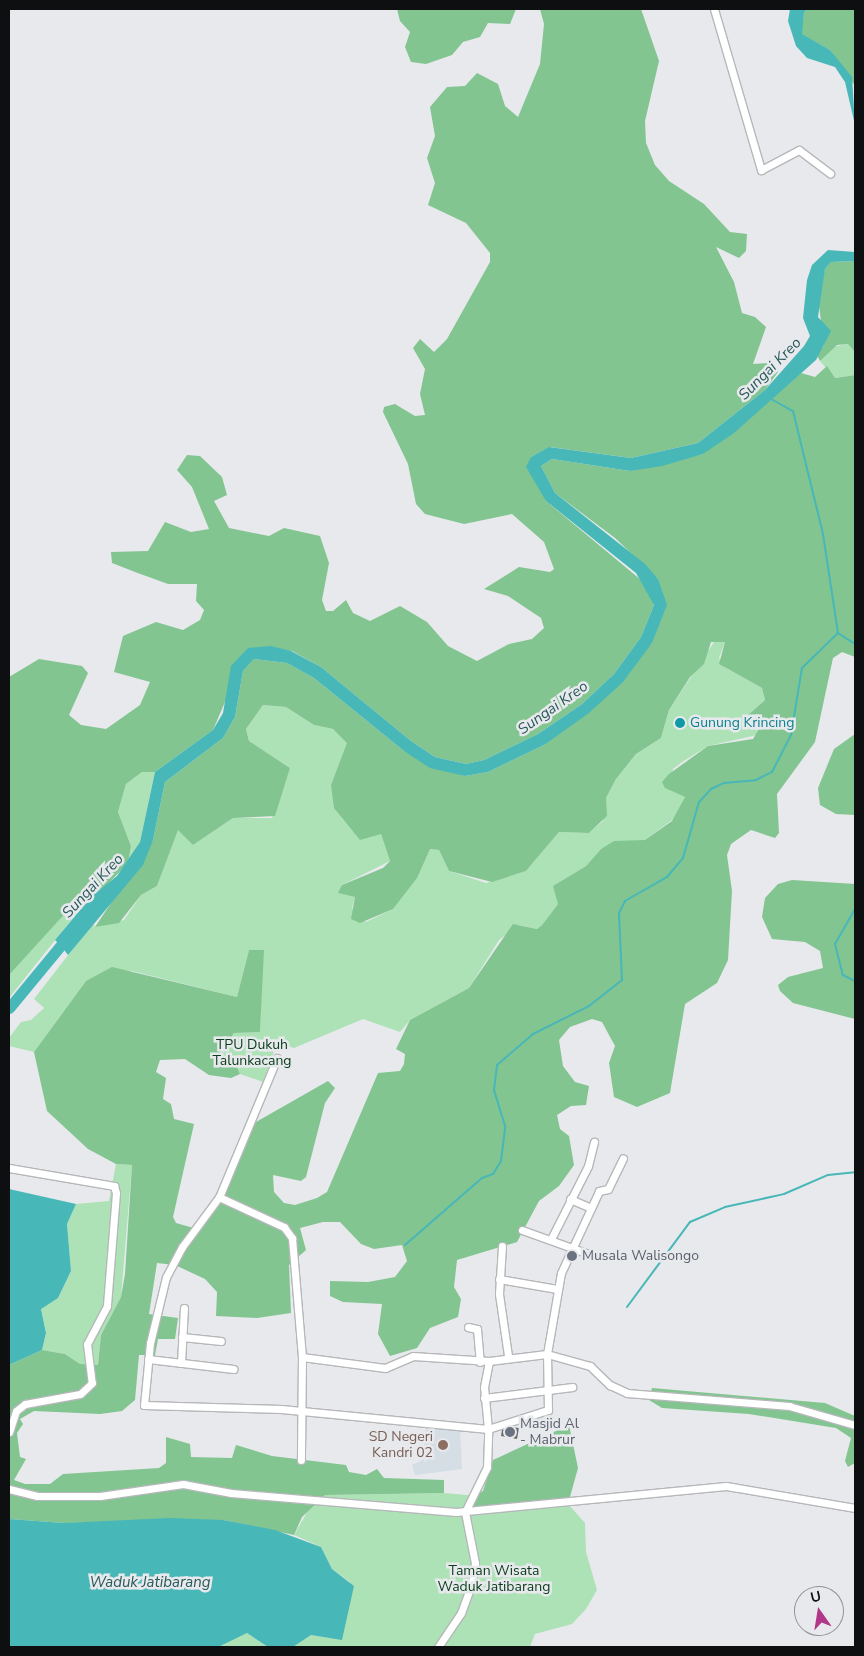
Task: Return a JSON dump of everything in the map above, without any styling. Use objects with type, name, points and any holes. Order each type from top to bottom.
[{"type":"street","points":[[714,9],[761,170],[799,150],[830,173]]},
{"type":"street","points":[[277,1058],[219,1196],[182,1246],[166,1277],[148,1359],[143,1391],[144,1405],[302,1411],[488,1429],[545,1414],[547,1354],[557,1289],[571,1246],[591,1208],[624,1158]]},
{"type":"street","points":[[551,1239],[594,1142]]},
{"type":"street","points":[[9,1168],[114,1186],[107,1306],[86,1344],[92,1383],[80,1394],[25,1404],[16,1411],[9,1432]]},
{"type":"street","points":[[219,1196],[291,1234],[302,1357],[301,1460]]},
{"type":"street","points":[[570,1199],[591,1208]]},
{"type":"street","points":[[522,1230],[589,1254]]},
{"type":"street","points":[[502,1246],[499,1279],[508,1356]]},
{"type":"street","points":[[499,1279],[557,1289]]},
{"type":"street","points":[[181,1363],[184,1308]]},
{"type":"street","points":[[468,1327],[477,1329],[480,1362]]},
{"type":"street","points":[[182,1337],[221,1342]]},
{"type":"street","points":[[302,1357],[385,1368],[411,1356],[480,1362],[508,1356],[547,1354],[590,1366],[610,1385],[627,1393],[789,1406],[855,1425]]},
{"type":"street","points":[[148,1359],[233,1370]]},
{"type":"street","points":[[438,1647],[461,1613],[472,1582],[475,1563],[465,1512],[487,1467],[488,1429],[484,1398],[488,1361]]},
{"type":"street","points":[[484,1398],[546,1387],[572,1387]]},
{"type":"street","points":[[9,1489],[37,1496],[100,1496],[183,1484],[324,1502],[465,1512],[717,1485],[855,1508]]},
{"type":"shaded area","name":"SD Negeri Kandri 02","points":[[426,1426],[460,1430],[462,1469],[415,1475],[412,1465],[423,1460]]},
{"type":"green space","points":[[397,9],[516,9],[510,24],[488,23],[480,37],[463,42],[452,55],[426,64],[411,62],[405,47],[410,32],[400,21]]},
{"type":"green space","points":[[540,9],[641,9],[659,61],[645,121],[646,143],[655,165],[669,181],[704,204],[730,232],[747,234],[746,251],[739,258],[716,247],[734,282],[742,313],[755,317],[766,327],[753,364],[769,363],[778,372],[765,390],[698,443],[631,458],[550,447],[531,457],[546,501],[647,585],[654,605],[641,637],[614,674],[582,704],[538,734],[484,760],[466,764],[435,757],[411,741],[321,667],[292,651],[248,648],[213,730],[155,772],[142,772],[126,784],[118,812],[131,846],[128,863],[106,886],[69,909],[9,975],[9,677],[39,659],[82,666],[88,673],[69,715],[81,725],[106,729],[140,705],[150,682],[114,672],[123,636],[156,622],[183,630],[200,620],[204,610],[196,601],[197,584],[168,584],[135,572],[112,563],[111,552],[148,551],[165,522],[191,532],[209,529],[192,487],[177,470],[187,455],[200,456],[222,477],[227,495],[214,501],[229,528],[269,536],[284,528],[320,536],[329,563],[322,600],[326,611],[333,611],[346,600],[353,613],[370,621],[400,606],[427,622],[448,646],[477,661],[509,644],[532,639],[544,628],[541,618],[508,596],[484,589],[519,567],[550,572],[554,569],[544,542],[512,514],[464,524],[425,514],[416,504],[408,464],[383,412],[384,407],[395,404],[415,416],[425,415],[420,394],[425,369],[413,348],[420,339],[434,352],[447,339],[490,262],[490,253],[466,223],[428,205],[435,183],[427,158],[435,136],[430,107],[447,87],[465,86],[477,73],[498,84],[505,106],[518,117],[540,64],[544,24]]},
{"type":"green space","points":[[809,9],[855,9],[855,86],[830,50],[801,34],[804,12]]},
{"type":"green space","points":[[855,261],[855,352],[848,344],[837,345],[820,361],[817,355],[824,345],[818,298],[825,269],[831,262]]},
{"type":"green space","points":[[848,344],[855,352],[855,375],[834,378],[820,361],[831,347]]},
{"type":"green space","points":[[827,366],[835,378],[855,375],[855,657],[842,652],[833,658],[815,742],[777,794],[779,833],[775,838],[751,830],[731,844],[727,855],[732,891],[728,960],[717,983],[685,1004],[670,1093],[637,1107],[614,1097],[609,1063],[615,1046],[602,1022],[592,1019],[570,1027],[559,1040],[563,1066],[575,1082],[589,1086],[586,1105],[571,1106],[557,1115],[560,1129],[569,1136],[574,1165],[559,1186],[539,1201],[517,1242],[457,1260],[454,1287],[461,1299],[458,1317],[430,1328],[417,1348],[390,1356],[378,1334],[382,1304],[343,1302],[330,1296],[330,1281],[368,1282],[395,1277],[407,1261],[402,1245],[374,1249],[361,1244],[340,1222],[323,1222],[300,1228],[306,1250],[289,1265],[291,1313],[257,1318],[216,1316],[217,1292],[205,1279],[175,1265],[157,1263],[149,1314],[178,1318],[175,1339],[158,1339],[155,1355],[139,1355],[135,1400],[122,1411],[100,1414],[34,1411],[20,1419],[23,1424],[17,1433],[20,1457],[26,1459],[14,1480],[25,1484],[50,1484],[63,1474],[159,1468],[166,1463],[166,1437],[190,1444],[191,1457],[232,1458],[236,1445],[272,1456],[346,1465],[349,1472],[366,1475],[377,1469],[384,1478],[444,1480],[444,1493],[325,1495],[302,1517],[294,1535],[223,1520],[64,1523],[9,1519],[9,1365],[42,1350],[65,1354],[80,1364],[98,1365],[101,1335],[121,1297],[125,1274],[132,1165],[116,1164],[88,1149],[47,1111],[34,1052],[86,981],[112,967],[237,997],[249,950],[264,950],[260,1032],[234,1033],[219,1054],[234,1061],[240,1074],[231,1078],[209,1075],[185,1059],[160,1060],[156,1072],[166,1078],[163,1099],[171,1104],[174,1119],[194,1124],[173,1217],[176,1223],[197,1229],[220,1204],[256,1122],[328,1081],[335,1088],[325,1103],[306,1177],[301,1181],[273,1175],[274,1192],[284,1203],[295,1205],[317,1198],[327,1192],[378,1073],[400,1071],[404,1064],[405,1054],[396,1049],[410,1020],[469,988],[513,924],[537,929],[542,925],[558,904],[553,886],[586,866],[601,849],[614,841],[645,840],[672,821],[685,797],[665,788],[662,782],[669,774],[708,746],[753,739],[759,729],[748,715],[765,700],[762,688],[719,664],[725,642],[711,642],[704,664],[690,677],[669,710],[661,738],[636,754],[616,779],[606,798],[607,816],[589,833],[559,832],[526,871],[492,882],[449,871],[439,850],[430,849],[417,878],[393,909],[360,923],[351,919],[355,897],[338,893],[342,885],[383,868],[390,861],[381,834],[360,840],[334,808],[331,785],[347,743],[333,729],[314,725],[286,707],[263,705],[246,729],[249,741],[290,768],[275,816],[233,818],[193,845],[178,830],[157,886],[141,895],[119,923],[95,927],[153,840],[165,782],[223,738],[235,717],[243,671],[254,659],[287,663],[314,678],[404,751],[465,776],[488,772],[544,745],[652,643],[658,579],[615,538],[555,493],[541,466],[552,459],[630,471],[703,454],[801,373],[815,377]]},
{"type":"green space","name":"TPU Dukuh Talunkacang","points":[[716,639],[725,642],[719,658],[724,667],[762,688],[765,700],[748,715],[759,729],[757,735],[708,746],[673,769],[670,790],[685,797],[676,817],[645,840],[601,849],[586,866],[558,883],[558,904],[542,925],[537,929],[519,925],[499,940],[469,988],[410,1020],[400,1032],[363,1019],[294,1048],[277,1043],[263,1082],[240,1074],[233,1061],[219,1054],[234,1033],[260,1032],[263,950],[249,950],[237,997],[132,971],[86,981],[34,1052],[9,1046],[9,1038],[21,1022],[31,1020],[44,1008],[34,999],[93,923],[95,927],[124,920],[141,895],[157,886],[178,829],[193,845],[233,818],[272,818],[290,768],[249,741],[246,729],[263,705],[286,707],[314,725],[333,729],[348,743],[331,785],[342,818],[354,831],[381,834],[390,861],[342,885],[339,893],[355,897],[352,908],[366,922],[393,909],[430,849],[439,850],[449,871],[486,883],[526,871],[559,832],[589,833],[603,821],[606,798],[616,779],[636,754],[661,738],[669,710]]},
{"type":"green space","points":[[855,734],[855,815],[836,814],[820,805],[818,788],[834,749]]},
{"type":"green space","points":[[142,772],[155,772],[140,842],[128,863],[131,846],[118,812],[126,784]]},
{"type":"green space","points":[[792,880],[855,884],[855,1019],[793,1003],[780,991],[778,985],[788,977],[823,968],[820,951],[805,942],[772,939],[762,917],[765,898],[778,884]]},
{"type":"green space","points":[[91,897],[9,998],[9,975],[26,951],[69,909]]},
{"type":"green space","points":[[116,1164],[132,1165],[121,1297],[101,1335],[98,1366],[80,1364],[65,1354],[42,1350],[46,1333],[41,1308],[58,1298],[71,1271],[67,1224],[76,1204],[109,1201]]},
{"type":"green space","points":[[652,1388],[825,1403],[855,1416],[855,1463],[848,1467],[845,1461],[851,1438],[836,1428],[749,1414],[662,1408],[649,1400]]},
{"type":"green space","points":[[569,1425],[578,1468],[568,1504],[474,1512],[469,1497],[483,1491],[493,1460]]},
{"type":"green space","name":"Taman Wisata Waduk Jatibarang","points":[[444,1493],[568,1504],[585,1523],[586,1552],[597,1590],[586,1609],[572,1624],[535,1634],[530,1647],[293,1647],[311,1635],[341,1639],[350,1582],[332,1569],[321,1547],[294,1535],[309,1509],[325,1495]]},
{"type":"green space","points":[[247,1633],[268,1647],[218,1647],[222,1643]]},
{"type":"water","points":[[790,9],[809,9],[804,12],[802,34],[830,50],[852,77],[855,125],[845,82],[835,67],[807,58],[796,46],[788,21]]},
{"type":"water","points":[[828,250],[855,252],[855,261],[831,262],[825,269],[818,317],[831,331],[816,360],[734,433],[703,454],[662,466],[630,471],[552,459],[541,466],[555,493],[645,564],[658,579],[667,605],[652,643],[623,682],[589,713],[544,745],[488,772],[465,776],[430,768],[404,751],[314,678],[287,663],[254,659],[243,671],[235,717],[223,738],[165,782],[153,840],[143,865],[68,955],[55,940],[91,897],[117,876],[140,842],[155,772],[213,730],[223,713],[231,666],[248,648],[271,646],[291,651],[321,667],[411,741],[435,757],[466,764],[484,760],[538,734],[582,704],[614,674],[641,637],[654,605],[636,573],[546,501],[526,467],[531,457],[549,447],[631,458],[698,443],[765,390],[804,346],[810,336],[803,318],[807,280],[812,265]]},
{"type":"water","points":[[9,1189],[76,1204],[67,1224],[71,1271],[58,1298],[41,1309],[46,1333],[42,1350],[9,1365]]},
{"type":"water","name":"Waduk Jatibarang","points":[[170,1518],[223,1520],[275,1530],[321,1547],[332,1569],[354,1586],[342,1640],[311,1635],[293,1647],[268,1647],[247,1633],[218,1647],[9,1647],[9,1519],[64,1523]]},
{"type":"building","name":"Masjid Al - Mabrur","points":[[512,1427],[519,1428],[517,1439],[501,1436],[502,1430]]},
{"type":"waterway","points":[[771,399],[793,411],[823,534],[838,633],[855,644]]},
{"type":"waterway","points":[[405,1245],[482,1178],[493,1174],[501,1161],[505,1126],[494,1090],[497,1065],[533,1034],[589,1006],[622,980],[619,913],[625,901],[667,877],[683,858],[699,802],[711,789],[724,783],[756,780],[772,772],[791,735],[802,668],[838,633]]},
{"type":"waterway","points":[[855,909],[835,944],[843,975],[855,981]]},
{"type":"waterway","name":"Sungai Kreo","points":[[9,1008],[70,934]]},
{"type":"waterway","points":[[627,1307],[690,1222],[725,1207],[784,1194],[828,1175],[855,1172]]},
{"type":"place","name":"Gunung Krincing","points":[[680,723]]},
{"type":"place","name":"Musala Walisongo","points":[[572,1256]]},
{"type":"place","name":"Masjid Al - Mabrur","points":[[510,1432]]},
{"type":"place","name":"SD Negeri Kandri 02","points":[[443,1445]]}]
